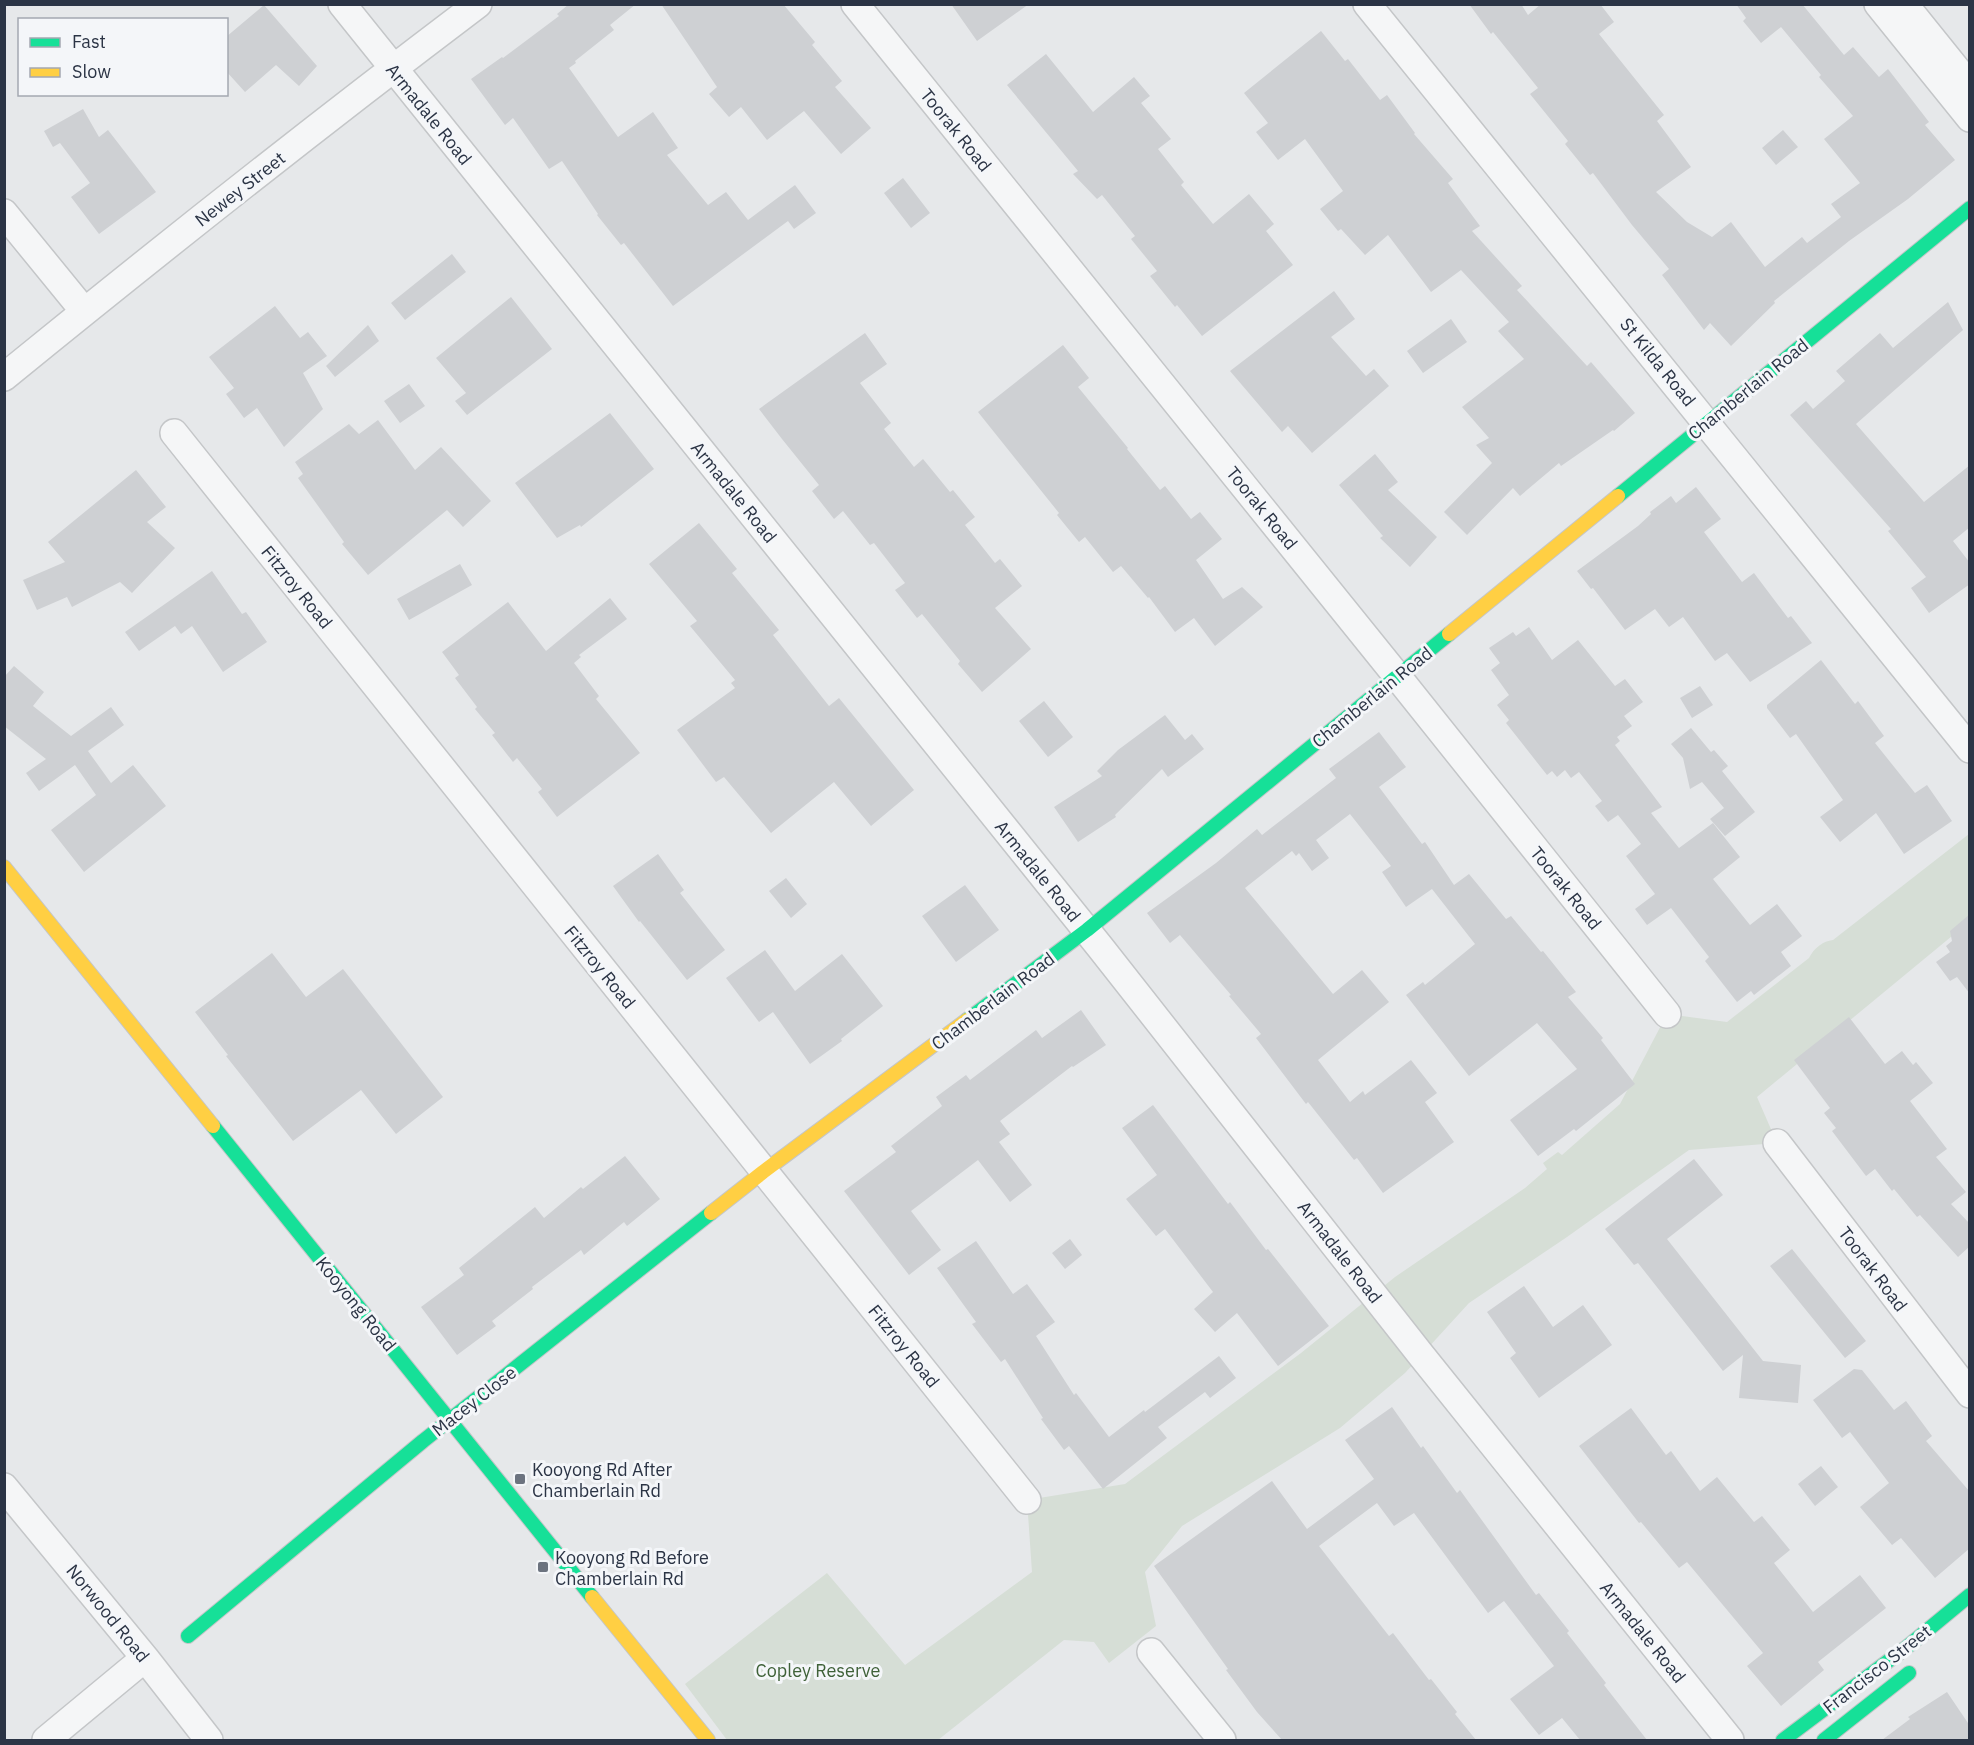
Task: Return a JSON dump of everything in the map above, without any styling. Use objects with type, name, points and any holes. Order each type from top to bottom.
[{"type":"street","name":"Armadale Road","points":[[342,4],[1087,930],[1429,1364],[1730,1740]]},
{"type":"street","name":"Newey Street","points":[[4,377],[84,311],[478,4]]},
{"type":"street","name":"Toorak Road","points":[[855,4],[1397,676],[1666,1014]]},
{"type":"street","name":"St Kilda Road","points":[[1367,4],[1970,749]]},
{"type":"street","points":[[1878,4],[1970,118]]},
{"type":"street","points":[[1904,4],[1970,86]]},
{"type":"street","name":"Chamberlain Road","points":[[764,1172],[1087,930],[1970,208]]},
{"type":"street","points":[[4,213],[84,311]]},
{"type":"street","name":"Fitzroy Road","points":[[174,434],[1028,1500]]},
{"type":"street","name":"Kooyong Road","points":[[4,867],[708,1740]]},
{"type":"street","name":"Toorak Road","points":[[1777,1143],[1970,1394]]},
{"type":"street","name":"Macey Close","points":[[188,1636],[450,1420],[764,1172]]},
{"type":"street","name":"Norwood Road","points":[[4,1487],[145,1658],[209,1740]]},
{"type":"street","name":"Francisco Street","points":[[1783,1740],[1907,1647],[1970,1595]]},
{"type":"street","points":[[1151,1652],[1222,1740]]},
{"type":"street","points":[[46,1740],[145,1658]]},
{"type":"street","name":"Francisco Street","points":[[1824,1740],[1924,1661]]},
{"type":"green space","name":"Copley Reserve","points":[[1969,834],[1969,922],[1757,1097],[1777,1143],[1689,1150],[1469,1303],[1405,1373],[1340,1428],[1182,1526],[1145,1572],[1156,1626],[1109,1663],[1094,1642],[1064,1640],[938,1740],[727,1740],[685,1684],[827,1573],[905,1665],[1032,1572],[1027,1500],[1125,1484],[1301,1353],[1395,1277],[1525,1188],[1547,1169],[1543,1163],[1558,1152],[1562,1155],[1620,1104],[1667,1014],[1727,1022],[1809,958],[1819,946],[1833,940]]},
{"type":"building","points":[[569,4],[636,4],[610,25],[614,30],[569,68],[618,137],[653,112],[678,148],[667,155],[708,205],[726,192],[748,220],[795,185],[816,213],[794,229],[788,221],[673,306],[624,243],[621,245],[597,215],[562,161],[549,169],[513,118],[505,125],[471,79],[559,16],[557,14]]},
{"type":"building","points":[[661,4],[783,4],[815,42],[812,45],[842,81],[835,87],[871,128],[841,154],[804,111],[767,140],[741,107],[729,117],[709,94],[717,87]]},
{"type":"building","points":[[951,4],[1029,4],[977,41]]},
{"type":"building","points":[[1469,4],[1521,4],[1528,15],[1541,4],[1600,4],[1614,22],[1599,34],[1664,115],[1657,121],[1691,167],[1656,192],[1687,222],[1712,237],[1731,222],[1765,267],[1802,237],[1807,243],[1841,217],[1831,204],[1860,183],[1824,139],[1853,116],[1819,77],[1821,75],[1781,27],[1761,43],[1743,21],[1746,18],[1736,4],[1802,4],[1844,55],[1853,47],[1879,77],[1888,69],[1929,122],[1925,125],[1955,160],[1908,199],[1849,241],[1774,301],[1775,303],[1731,346],[1710,323],[1704,330],[1662,275],[1669,269],[1593,173],[1590,175],[1565,144],[1568,141],[1530,94],[1538,88],[1493,32],[1491,34]]},
{"type":"building","points":[[264,5],[317,66],[299,86],[276,65],[245,92],[228,73],[228,35]]},
{"type":"building","points":[[1321,31],[1345,61],[1348,59],[1380,100],[1387,95],[1414,134],[1453,179],[1448,183],[1480,226],[1472,231],[1522,286],[1517,290],[1587,366],[1591,362],[1635,413],[1614,431],[1561,466],[1559,463],[1520,496],[1513,488],[1467,535],[1444,512],[1492,463],[1476,445],[1489,438],[1462,407],[1524,359],[1498,331],[1509,322],[1461,270],[1431,292],[1388,235],[1365,255],[1341,229],[1338,231],[1320,209],[1343,191],[1305,139],[1278,160],[1256,132],[1268,123],[1244,93]]},
{"type":"building","points":[[1046,54],[1093,112],[1134,77],[1150,96],[1141,103],[1171,139],[1158,149],[1184,182],[1181,185],[1213,224],[1249,194],[1274,224],[1266,231],[1293,265],[1202,336],[1150,276],[1157,271],[1131,239],[1135,236],[1102,195],[1097,199],[1073,174],[1078,171],[1007,85]]},
{"type":"building","points":[[83,109],[99,137],[108,130],[156,192],[99,234],[71,197],[90,183],[60,143],[53,147],[44,131]]},
{"type":"building","points":[[1783,130],[1798,147],[1776,165],[1762,148]]},
{"type":"building","points":[[903,178],[930,213],[911,228],[884,193]]},
{"type":"building","points":[[452,254],[466,272],[405,320],[391,303]]},
{"type":"building","points":[[1334,291],[1355,319],[1331,337],[1366,376],[1374,369],[1389,386],[1312,453],[1288,426],[1282,432],[1230,371]]},
{"type":"building","points":[[511,297],[552,349],[467,415],[455,401],[466,393],[436,358]]},
{"type":"building","points":[[1948,302],[1963,330],[1856,424],[1924,502],[1970,465],[1970,527],[1953,541],[1970,563],[1970,584],[1929,613],[1911,588],[1926,577],[1888,531],[1891,529],[1790,415],[1806,401],[1813,409],[1845,381],[1836,371],[1880,333],[1893,348]]},
{"type":"building","points":[[275,306],[300,338],[308,332],[327,356],[303,373],[323,409],[284,447],[257,408],[244,418],[226,394],[234,388],[209,357]]},
{"type":"building","points":[[1451,319],[1467,342],[1423,373],[1407,351]]},
{"type":"building","points":[[368,325],[379,341],[335,377],[326,366]]},
{"type":"building","points":[[865,333],[887,364],[860,383],[891,423],[884,429],[914,467],[923,459],[950,492],[953,490],[975,517],[965,525],[995,563],[1000,559],[1022,586],[995,608],[1031,649],[982,692],[958,664],[960,661],[922,614],[917,618],[895,590],[905,583],[874,543],[870,545],[843,511],[834,519],[812,491],[819,485],[759,409]]},
{"type":"building","points":[[1063,345],[1089,378],[1078,387],[1160,490],[1165,486],[1191,519],[1200,512],[1222,539],[1196,560],[1223,599],[1242,587],[1263,607],[1215,646],[1194,618],[1175,632],[1149,597],[1121,566],[1113,572],[1085,537],[1079,542],[1057,515],[1059,513],[978,412]]},
{"type":"building","points":[[409,384],[425,406],[400,423],[384,401]]},
{"type":"building","points":[[610,413],[654,469],[581,527],[580,525],[557,538],[515,483]]},
{"type":"building","points":[[378,420],[415,470],[441,447],[491,501],[463,527],[447,510],[368,575],[342,544],[344,542],[298,478],[303,474],[295,462],[349,424],[359,434]]},
{"type":"building","points":[[1375,454],[1398,482],[1388,490],[1437,537],[1410,567],[1380,538],[1383,536],[1339,485]]},
{"type":"building","points":[[136,470],[166,507],[147,522],[175,548],[132,593],[120,582],[72,607],[67,597],[37,610],[23,580],[65,562],[48,542]]},
{"type":"building","points":[[1696,487],[1721,519],[1704,532],[1742,582],[1754,573],[1788,618],[1791,616],[1812,643],[1750,682],[1727,653],[1715,661],[1683,617],[1669,627],[1655,609],[1625,630],[1577,571],[1638,526],[1651,514],[1650,512],[1671,496],[1676,503]]},
{"type":"building","points":[[699,523],[737,569],[732,573],[779,630],[773,635],[829,706],[839,698],[914,790],[871,826],[834,782],[771,833],[724,777],[716,782],[677,730],[735,688],[731,683],[735,680],[690,626],[697,621],[649,564]]},
{"type":"building","points":[[460,564],[472,585],[409,620],[397,599]]},
{"type":"building","points":[[212,571],[242,614],[246,612],[267,642],[223,672],[192,626],[181,634],[175,626],[139,651],[125,632]]},
{"type":"building","points":[[610,598],[627,619],[579,655],[581,657],[574,663],[599,696],[596,699],[640,753],[557,817],[538,792],[542,789],[517,758],[513,762],[492,735],[495,733],[475,709],[477,707],[455,678],[459,675],[442,652],[508,602],[546,651]]},
{"type":"building","points":[[1529,627],[1552,660],[1578,640],[1615,686],[1625,679],[1643,702],[1624,716],[1632,726],[1617,737],[1620,741],[1615,745],[1662,807],[1651,813],[1679,848],[1713,823],[1740,857],[1713,879],[1750,925],[1777,904],[1802,936],[1781,952],[1791,966],[1754,995],[1751,991],[1737,1002],[1705,961],[1709,957],[1671,908],[1647,925],[1635,909],[1655,894],[1626,856],[1641,844],[1618,815],[1608,822],[1595,806],[1602,801],[1579,772],[1571,778],[1565,770],[1557,777],[1552,771],[1547,775],[1506,723],[1509,720],[1497,705],[1509,695],[1491,670],[1500,663],[1489,648],[1513,632],[1516,636]]},
{"type":"building","points":[[1821,660],[1855,704],[1858,701],[1884,736],[1875,743],[1915,793],[1927,785],[1952,821],[1904,854],[1876,813],[1840,842],[1820,817],[1843,800],[1796,734],[1790,738],[1767,708],[1767,705]]},
{"type":"building","points":[[14,666],[44,692],[33,706],[71,736],[111,707],[124,725],[88,751],[111,783],[133,765],[166,806],[84,872],[51,830],[96,795],[75,765],[39,791],[26,773],[46,759],[4,726],[4,677]]},
{"type":"building","points":[[1700,686],[1713,705],[1692,718],[1680,698]]},
{"type":"building","points":[[1044,701],[1073,737],[1048,757],[1019,721]]},
{"type":"building","points":[[1165,715],[1185,740],[1192,734],[1204,749],[1168,777],[1162,769],[1115,815],[1116,817],[1078,842],[1054,807],[1102,776],[1097,771],[1118,750]]},
{"type":"building","points":[[1691,728],[1711,752],[1714,750],[1728,766],[1722,771],[1755,812],[1725,836],[1710,819],[1724,808],[1702,782],[1690,789],[1683,758],[1671,744]]},
{"type":"building","points":[[1379,732],[1406,767],[1379,787],[1422,844],[1425,842],[1454,885],[1469,874],[1506,919],[1511,916],[1541,952],[1543,951],[1576,992],[1568,997],[1603,1038],[1601,1040],[1635,1084],[1576,1131],[1574,1129],[1538,1156],[1510,1120],[1577,1069],[1537,1023],[1469,1076],[1406,995],[1423,982],[1425,985],[1475,944],[1432,889],[1406,907],[1382,872],[1391,866],[1350,814],[1316,840],[1329,858],[1312,871],[1299,853],[1296,856],[1292,851],[1245,888],[1333,994],[1362,970],[1389,1002],[1318,1060],[1350,1102],[1363,1091],[1365,1095],[1411,1060],[1437,1093],[1425,1102],[1454,1142],[1383,1193],[1357,1158],[1354,1160],[1308,1102],[1306,1104],[1256,1038],[1261,1034],[1229,996],[1231,995],[1180,935],[1170,943],[1147,913],[1216,863],[1257,829],[1262,835],[1336,778],[1329,769]]},
{"type":"building","points":[[658,854],[684,890],[680,893],[725,950],[687,980],[639,922],[613,886]]},
{"type":"building","points":[[786,878],[807,904],[791,918],[769,891]]},
{"type":"building","points":[[965,885],[999,930],[956,962],[922,916]]},
{"type":"building","points":[[1970,914],[1970,994],[1957,977],[1950,981],[1936,962],[1950,952],[1946,946],[1952,941],[1950,931]]},
{"type":"building","points":[[765,950],[795,991],[842,954],[883,1006],[841,1039],[842,1041],[810,1064],[773,1012],[759,1022],[726,978]]},
{"type":"building","points":[[272,953],[306,997],[343,969],[443,1097],[396,1134],[361,1090],[293,1141],[226,1056],[228,1055],[195,1012]]},
{"type":"building","points":[[1081,1010],[1106,1045],[1072,1066],[1000,1121],[1010,1134],[999,1142],[1032,1185],[1010,1202],[978,1160],[911,1211],[941,1250],[909,1275],[844,1191],[896,1152],[891,1146],[942,1106],[936,1097],[966,1075],[970,1080],[1036,1030],[1042,1038]]},
{"type":"building","points":[[1849,1017],[1885,1064],[1902,1051],[1913,1065],[1916,1062],[1933,1083],[1910,1101],[1947,1149],[1936,1157],[1966,1192],[1951,1204],[1970,1224],[1970,1246],[1958,1257],[1920,1215],[1917,1217],[1894,1189],[1892,1191],[1875,1169],[1866,1176],[1832,1131],[1836,1128],[1824,1113],[1830,1108],[1794,1060]]},
{"type":"building","points":[[1153,1105],[1228,1204],[1230,1202],[1266,1250],[1268,1249],[1329,1326],[1278,1366],[1237,1313],[1215,1332],[1194,1309],[1213,1292],[1165,1229],[1156,1236],[1126,1199],[1157,1175],[1122,1128]]},
{"type":"building","points":[[625,1156],[660,1199],[627,1226],[624,1222],[584,1255],[581,1250],[532,1287],[533,1289],[492,1321],[496,1326],[457,1355],[421,1307],[464,1275],[459,1268],[535,1207],[544,1218],[581,1187],[583,1189]]},
{"type":"building","points":[[1694,1159],[1723,1195],[1667,1239],[1763,1361],[1801,1365],[1798,1403],[1739,1398],[1743,1355],[1723,1371],[1638,1263],[1634,1265],[1605,1229]]},
{"type":"building","points":[[1070,1239],[1082,1255],[1065,1269],[1052,1253]]},
{"type":"building","points":[[976,1241],[1013,1294],[1027,1284],[1055,1322],[1036,1336],[1074,1395],[1076,1393],[1109,1437],[1219,1356],[1236,1378],[1210,1398],[1205,1392],[1158,1427],[1167,1438],[1103,1489],[1069,1446],[1064,1450],[1041,1419],[1043,1418],[1005,1359],[1001,1362],[972,1324],[976,1322],[937,1268]]},
{"type":"building","points":[[1792,1249],[1866,1341],[1845,1358],[1770,1266]]},
{"type":"building","points":[[1524,1286],[1553,1327],[1583,1305],[1612,1345],[1539,1398],[1510,1358],[1516,1353],[1487,1312]]},
{"type":"building","points":[[1854,1369],[1862,1370],[1894,1410],[1906,1401],[1932,1436],[1926,1441],[1970,1492],[1970,1548],[1935,1578],[1901,1538],[1892,1545],[1860,1507],[1889,1483],[1850,1432],[1842,1438],[1813,1400]]},
{"type":"building","points":[[1392,1407],[1457,1493],[1460,1490],[1536,1595],[1539,1593],[1569,1631],[1567,1633],[1606,1683],[1604,1685],[1647,1740],[1580,1740],[1562,1718],[1539,1735],[1510,1699],[1554,1666],[1504,1601],[1488,1613],[1414,1513],[1394,1526],[1377,1503],[1319,1546],[1389,1636],[1393,1633],[1429,1680],[1431,1679],[1476,1740],[1282,1740],[1257,1712],[1154,1566],[1272,1481],[1307,1529],[1374,1479],[1345,1440]]},
{"type":"building","points":[[1631,1408],[1666,1455],[1671,1451],[1700,1491],[1717,1477],[1754,1522],[1762,1516],[1790,1550],[1774,1563],[1813,1612],[1860,1575],[1886,1608],[1818,1662],[1824,1670],[1781,1706],[1747,1666],[1763,1653],[1687,1562],[1679,1568],[1641,1522],[1639,1523],[1579,1446]]},
{"type":"building","points":[[1821,1466],[1838,1487],[1815,1506],[1798,1484]]},
{"type":"building","points":[[1947,1692],[1970,1726],[1970,1740],[1882,1740],[1910,1719],[1908,1717]]},
{"type":"traffic: fast","points":[[1618,496],[1970,208]]},
{"type":"traffic: fast","points":[[967,1020],[1087,930],[1449,634]]},
{"type":"traffic: fast","points":[[213,1126],[592,1597]]},
{"type":"traffic: fast","points":[[188,1636],[423,1441],[711,1213]]},
{"type":"traffic: fast","points":[[1783,1740],[1907,1647],[1970,1595]]},
{"type":"traffic: fast","points":[[1824,1740],[1909,1673]]},
{"type":"traffic: slow","points":[[1449,634],[1618,496]]},
{"type":"traffic: slow","points":[[4,867],[213,1126]]},
{"type":"traffic: slow","points":[[711,1213],[967,1020]]},
{"type":"traffic: slow","points":[[592,1597],[708,1740]]},
{"type":"place","name":"Kooyong Rd After Chamberlain Rd","points":[[520,1479]]},
{"type":"place","name":"Kooyong Rd Before Chamberlain Rd","points":[[543,1567]]}]
